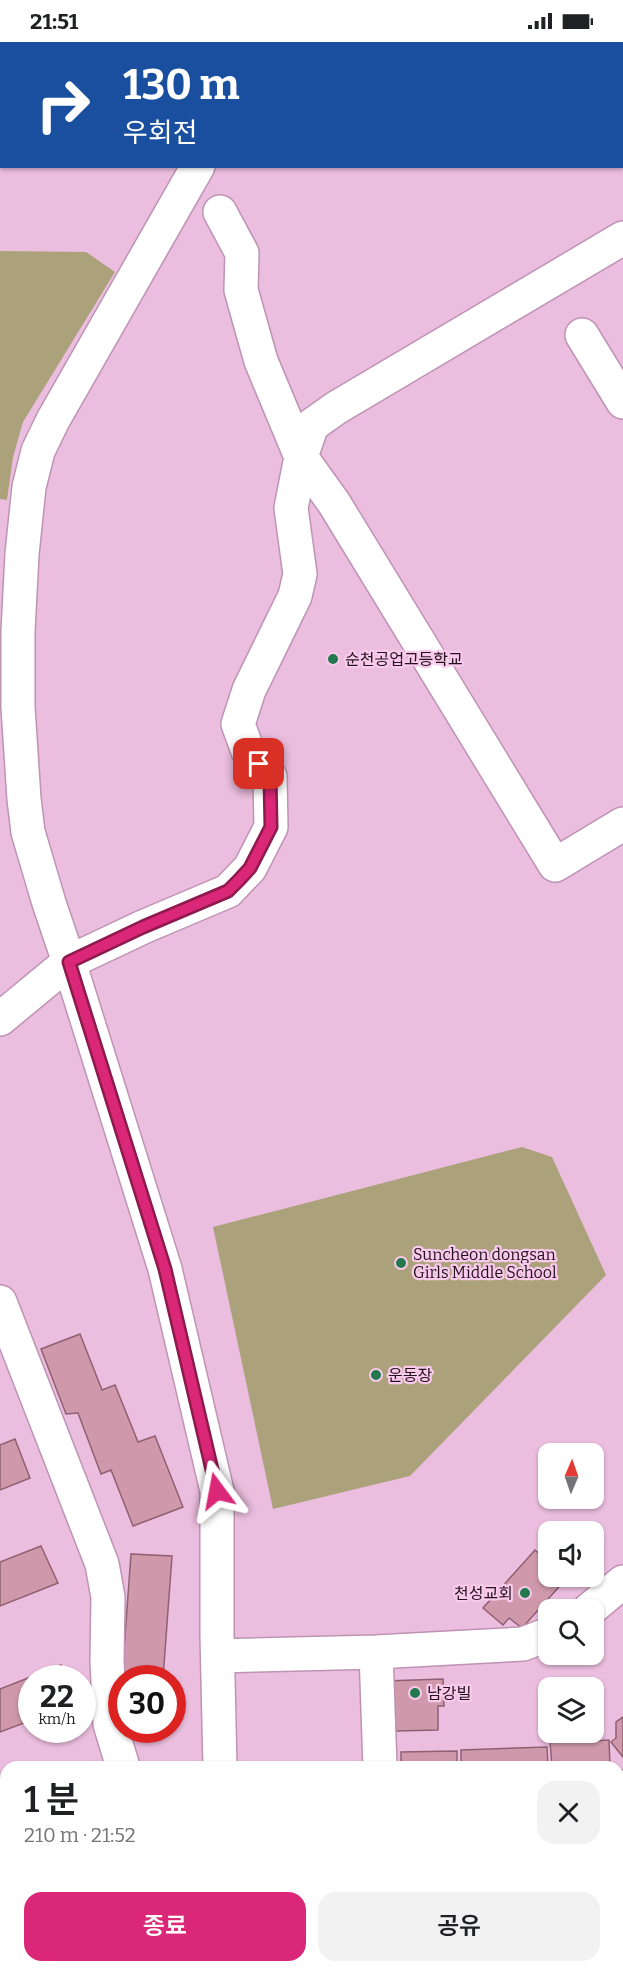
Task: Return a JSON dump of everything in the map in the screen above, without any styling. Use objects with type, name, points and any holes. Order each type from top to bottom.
[{"type":"street","points":[[197,168],[53,420],[38,452],[29,487],[22,554],[18,631],[18,707],[28,832],[165,1269],[217,1491],[220,1761]]},
{"type":"street","points":[[220,212],[242,253],[241,290],[261,361],[301,457],[333,503],[555,865],[623,824]]},
{"type":"street","points":[[0,1019],[69,962],[228,891],[250,868],[271,827],[270,777],[248,752],[238,724],[249,690],[295,596],[300,574],[291,508],[301,457],[312,425],[336,408],[623,238]]},
{"type":"street","points":[[582,335],[623,402]]},
{"type":"street","points":[[0,1302],[102,1564],[108,1598],[107,1661],[110,1724],[121,1761]]},
{"type":"street","points":[[602,1599],[623,1582]]},
{"type":"street","points":[[218,1656],[376,1652],[523,1644],[538,1638]]},
{"type":"street","points":[[376,1652],[380,1761]]},
{"type":"shaded area","points":[[0,251],[86,252],[115,272],[23,422],[13,457],[7,500],[0,499]]},
{"type":"shaded area","name":"운동장","points":[[522,1147],[552,1157],[606,1275],[410,1476],[273,1509],[213,1227]]},
{"type":"building","points":[[80,1334],[102,1390],[115,1385],[138,1442],[155,1436],[183,1507],[133,1526],[111,1470],[101,1474],[78,1413],[66,1414],[41,1349]]},
{"type":"building","points":[[15,1439],[30,1478],[0,1490],[0,1445]]},
{"type":"building","points":[[41,1546],[58,1583],[0,1606],[0,1562]]},
{"type":"building","name":"천성교회","points":[[535,1550],[538,1553],[538,1587],[559,1587],[548,1599],[538,1599],[538,1610],[522,1628],[509,1618],[503,1625],[483,1608]]},
{"type":"building","points":[[131,1554],[172,1556],[164,1665],[123,1665]]},
{"type":"building","name":"남강빌","points":[[443,1679],[444,1706],[438,1706],[438,1730],[395,1731],[395,1708],[387,1708],[386,1681]]},
{"type":"building","points":[[18,1682],[18,1725],[0,1732],[0,1689]]},
{"type":"building","points":[[623,1717],[623,1757],[611,1742],[616,1738],[616,1722]]},
{"type":"building","points":[[604,1740],[609,1740],[610,1761],[552,1761],[550,1743],[604,1743]]},
{"type":"building","points":[[547,1747],[548,1761],[461,1761],[461,1750]]},
{"type":"building","points":[[457,1751],[457,1761],[401,1761],[401,1752]]},
{"type":"place","name":"순천공업고등학교","points":[[333,659]]},
{"type":"place","name":"Suncheon dongsan Girls Middle School","points":[[401,1263]]},
{"type":"place","name":"운동장","points":[[376,1375]]},
{"type":"place","name":"천성교회","points":[[525,1593]]},
{"type":"place","name":"남강빌","points":[[415,1693]]},
{"type":"route","points":[[217,1491],[165,1269],[69,962],[228,891],[239,880],[250,868],[271,827],[270,777],[259,764]]}]
